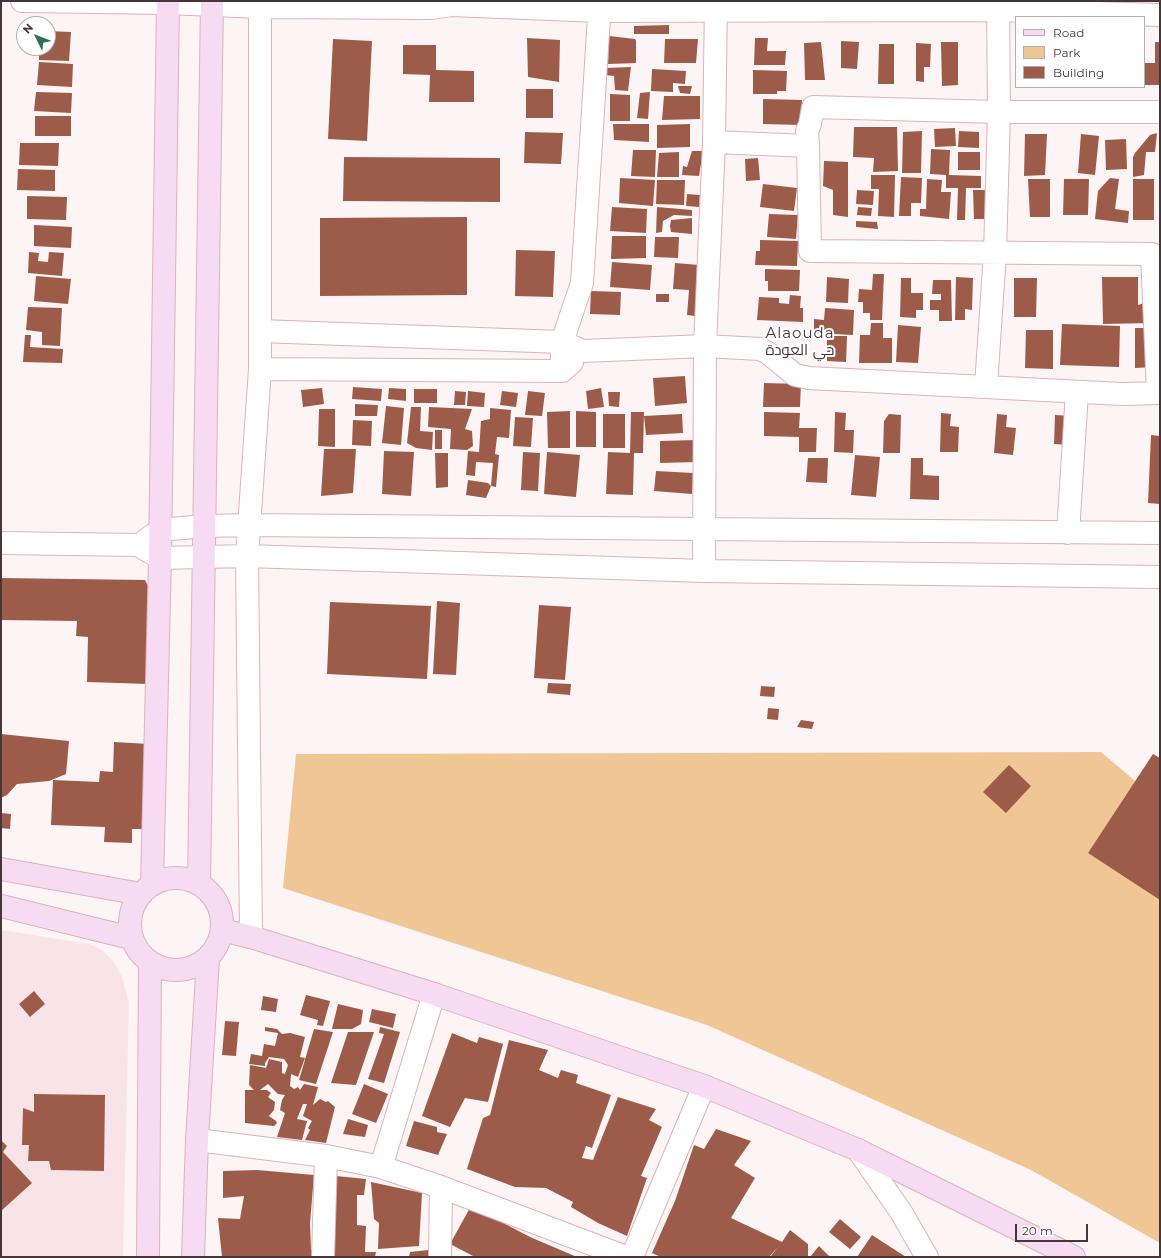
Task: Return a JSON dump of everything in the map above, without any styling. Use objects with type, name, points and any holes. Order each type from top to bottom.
[{"type":"street","points":[[22,1],[600,6],[998,6],[1160,15]]},
{"type":"street","points":[[146,889],[160,558],[168,2]]},
{"type":"street","points":[[199,884],[212,3]]},
{"type":"street","points":[[251,937],[247,556],[260,369],[260,4]]},
{"type":"street","points":[[562,371],[562,342],[582,283],[600,6]]},
{"type":"street","points":[[704,571],[705,346],[714,142],[716,6]]},
{"type":"street","points":[[986,386],[995,253],[999,112],[998,6]]},
{"type":"street","points":[[260,331],[562,342],[583,351],[705,346],[760,349],[768,353],[795,375],[809,378],[1122,394],[1159,393],[1156,257],[995,253],[810,251],[807,131],[810,124],[813,107],[999,112],[1160,112]]},
{"type":"street","points":[[714,142],[808,146]]},
{"type":"street","points":[[260,369],[562,371],[583,351]]},
{"type":"street","points":[[1068,533],[1077,392]]},
{"type":"street","points":[[138,545],[160,530],[205,526],[249,525],[1160,533]]},
{"type":"street","points":[[1,543],[138,545],[160,558],[247,556],[704,571],[1160,577]]},
{"type":"street","points":[[1,868],[146,889]]},
{"type":"street","points":[[175,878],[188,880],[199,884],[210,893],[217,904],[222,917],[222,930],[217,946],[208,958],[195,966],[180,971],[164,970],[150,963],[135,948],[131,938],[129,922],[133,907],[146,889],[163,880],[175,878]]},
{"type":"street","points":[[1,906],[131,938]]},
{"type":"street","points":[[222,930],[251,937],[434,994],[704,1086],[858,1150],[1074,1257]]},
{"type":"street","points":[[193,1257],[197,1140],[208,958]]},
{"type":"street","points":[[148,1257],[150,963]]},
{"type":"street","points":[[381,1167],[434,994]]},
{"type":"street","points":[[632,1257],[704,1086]]},
{"type":"street","points":[[197,1140],[326,1156],[381,1167],[441,1187],[626,1257]]},
{"type":"street","points":[[858,1150],[901,1212],[927,1257]]},
{"type":"street","points":[[323,1257],[326,1156]]},
{"type":"street","points":[[440,1257],[441,1187]]},
{"type":"shaded area","points":[[1,930],[89,944],[102,950],[114,962],[122,977],[129,1003],[123,1257],[1,1257]]},
{"type":"green space","points":[[1101,752],[1160,802],[1160,1243],[1031,1170],[707,1025],[283,888],[296,754]]},
{"type":"building","points":[[669,25],[669,34],[634,34],[634,26]]},
{"type":"building","points":[[56,31],[71,32],[69,61],[39,60],[39,56],[56,56]]},
{"type":"building","points":[[609,36],[635,39],[636,63],[608,64]]},
{"type":"building","points":[[527,38],[560,40],[559,82],[528,77]]},
{"type":"building","points":[[755,38],[768,38],[767,51],[786,51],[785,65],[754,65]]},
{"type":"building","points":[[333,39],[372,41],[367,141],[328,139]]},
{"type":"building","points":[[665,39],[698,39],[696,63],[664,63]]},
{"type":"building","points":[[841,41],[859,42],[857,69],[841,68]]},
{"type":"building","points":[[821,42],[825,80],[805,80],[804,43]]},
{"type":"building","points":[[941,42],[958,42],[958,85],[942,86]]},
{"type":"building","points":[[1155,42],[1160,42],[1160,85],[1145,85],[1145,63],[1155,63]]},
{"type":"building","points":[[916,43],[931,44],[930,67],[924,67],[924,82],[916,81]]},
{"type":"building","points":[[879,44],[894,44],[894,84],[878,84]]},
{"type":"building","points":[[403,45],[436,45],[436,70],[474,71],[474,102],[429,102],[430,75],[403,74]]},
{"type":"building","points":[[39,62],[73,64],[72,87],[37,85]]},
{"type":"building","points":[[631,67],[628,91],[615,90],[614,76],[605,75],[606,68]]},
{"type":"building","points":[[652,69],[686,71],[685,84],[673,83],[673,92],[651,91]]},
{"type":"building","points":[[753,70],[787,71],[786,91],[777,91],[777,94],[753,94]]},
{"type":"building","points":[[678,86],[692,86],[690,94],[680,93]]},
{"type":"building","points":[[526,89],[553,89],[553,118],[526,118]]},
{"type":"building","points":[[36,92],[72,93],[71,113],[34,111]]},
{"type":"building","points":[[650,92],[648,119],[637,118],[640,93]]},
{"type":"building","points":[[610,94],[630,95],[630,121],[610,121]]},
{"type":"building","points":[[664,96],[700,96],[700,119],[662,120]]},
{"type":"building","points":[[763,99],[802,100],[801,125],[763,124]]},
{"type":"building","points":[[35,116],[71,116],[71,136],[35,136]]},
{"type":"building","points":[[613,124],[649,124],[649,142],[614,140]]},
{"type":"building","points":[[690,124],[690,147],[657,148],[657,125]]},
{"type":"building","points":[[854,127],[897,127],[898,171],[873,172],[874,158],[853,157]]},
{"type":"building","points":[[955,128],[956,146],[935,147],[934,129]]},
{"type":"building","points":[[922,131],[921,173],[902,173],[903,132]]},
{"type":"building","points":[[959,131],[979,132],[979,148],[958,147]]},
{"type":"building","points":[[525,132],[563,133],[561,164],[524,163]]},
{"type":"building","points":[[1157,133],[1155,152],[1146,152],[1144,175],[1133,177],[1133,157],[1135,153],[1150,135]]},
{"type":"building","points":[[1025,134],[1047,134],[1045,175],[1024,176]]},
{"type":"building","points":[[1081,134],[1099,136],[1095,175],[1078,173]]},
{"type":"building","points":[[1126,139],[1127,169],[1106,170],[1105,140]]},
{"type":"building","points":[[20,143],[59,143],[58,166],[19,165]]},
{"type":"building","points":[[931,149],[950,150],[949,175],[981,176],[981,188],[966,188],[965,220],[957,220],[958,188],[946,188],[946,175],[930,174]]},
{"type":"building","points":[[633,150],[656,150],[655,177],[631,176]]},
{"type":"building","points":[[692,151],[703,151],[699,176],[682,175],[683,166],[687,167]]},
{"type":"building","points":[[679,152],[679,177],[657,177],[659,153]]},
{"type":"building","points":[[958,152],[980,152],[980,170],[958,170]]},
{"type":"building","points":[[344,157],[500,158],[500,202],[343,201]]},
{"type":"building","points":[[758,158],[760,180],[746,181],[745,159]]},
{"type":"building","points":[[824,161],[848,162],[848,217],[833,215],[833,190],[823,186]]},
{"type":"building","points":[[18,169],[55,170],[55,191],[17,190]]},
{"type":"building","points":[[871,175],[895,175],[894,217],[878,216],[879,189],[871,189]]},
{"type":"building","points":[[901,177],[922,178],[921,203],[911,203],[911,216],[899,216]]},
{"type":"building","points":[[620,178],[655,180],[653,206],[619,203]]},
{"type":"building","points":[[1110,178],[1119,179],[1115,209],[1129,211],[1128,223],[1095,219],[1098,191]]},
{"type":"building","points":[[927,179],[942,180],[941,192],[951,192],[949,219],[920,216],[920,209],[926,209]]},
{"type":"building","points":[[1028,179],[1050,179],[1050,217],[1030,217]]},
{"type":"building","points":[[1064,179],[1089,179],[1088,215],[1063,215]]},
{"type":"building","points":[[1133,179],[1154,179],[1154,220],[1133,220]]},
{"type":"building","points":[[657,180],[685,180],[684,205],[656,204]]},
{"type":"building","points":[[763,184],[797,188],[794,211],[760,207]]},
{"type":"building","points":[[857,190],[874,191],[873,205],[856,204]]},
{"type":"building","points":[[973,190],[985,190],[985,219],[974,219]]},
{"type":"building","points":[[687,194],[700,195],[699,207],[686,206]]},
{"type":"building","points":[[27,196],[67,197],[66,220],[27,219]]},
{"type":"building","points":[[612,207],[647,209],[646,233],[610,231]]},
{"type":"building","points":[[657,207],[692,210],[692,216],[674,215],[663,221],[662,232],[656,233]]},
{"type":"building","points":[[858,207],[872,208],[871,216],[857,215]]},
{"type":"building","points":[[769,214],[798,215],[796,239],[767,237]]},
{"type":"building","points":[[467,217],[467,295],[320,296],[320,218]]},
{"type":"building","points":[[692,218],[692,234],[671,232],[671,220]]},
{"type":"building","points":[[856,221],[877,222],[878,229],[856,227]]},
{"type":"building","points":[[34,225],[72,227],[71,248],[34,246]]},
{"type":"building","points":[[612,236],[646,236],[646,258],[611,259]]},
{"type":"building","points":[[655,237],[679,237],[678,258],[654,257]]},
{"type":"building","points":[[760,240],[798,241],[797,266],[755,265],[756,251],[760,251]]},
{"type":"building","points":[[516,250],[555,251],[553,297],[515,296]]},
{"type":"building","points":[[29,252],[39,253],[38,261],[48,262],[49,252],[64,253],[62,276],[28,273]]},
{"type":"building","points":[[612,262],[652,265],[650,290],[610,287]]},
{"type":"building","points":[[675,263],[699,265],[695,316],[687,315],[689,290],[673,289]]},
{"type":"building","points":[[765,269],[800,270],[799,291],[768,291],[768,281],[765,281]]},
{"type":"building","points":[[873,274],[884,274],[882,320],[870,320],[870,313],[863,313],[863,302],[858,302],[859,289],[872,290]]},
{"type":"building","points":[[36,276],[71,279],[68,304],[34,301]]},
{"type":"building","points":[[827,277],[849,279],[848,303],[826,302]]},
{"type":"building","points":[[956,277],[973,278],[972,310],[965,309],[965,320],[955,320]]},
{"type":"building","points":[[1102,277],[1138,277],[1138,305],[1150,301],[1151,323],[1103,324]]},
{"type":"building","points":[[901,278],[911,278],[911,293],[923,293],[923,310],[916,310],[916,318],[900,317]]},
{"type":"building","points":[[1014,278],[1037,278],[1036,317],[1014,317]]},
{"type":"building","points":[[933,280],[951,280],[952,321],[939,321],[939,310],[930,310],[930,300],[941,300],[941,294],[932,294]]},
{"type":"building","points":[[591,291],[621,292],[620,315],[590,314]]},
{"type":"building","points":[[656,294],[669,294],[669,302],[656,302]]},
{"type":"building","points":[[790,295],[801,296],[800,308],[803,308],[803,322],[757,320],[759,297],[779,298],[779,303],[789,304]]},
{"type":"building","points":[[28,307],[62,308],[60,346],[42,345],[42,332],[26,330]]},
{"type":"building","points":[[825,308],[854,310],[853,335],[814,333],[814,319],[824,320]]},
{"type":"building","points":[[871,323],[883,323],[883,338],[892,338],[892,363],[859,363],[860,335],[870,335]]},
{"type":"building","points":[[1062,324],[1120,326],[1119,367],[1060,365]]},
{"type":"building","points":[[898,325],[921,327],[918,363],[896,362]]},
{"type":"building","points":[[1135,328],[1152,328],[1153,367],[1135,368]]},
{"type":"building","points":[[1026,330],[1053,330],[1053,369],[1025,368]]},
{"type":"building","points":[[25,335],[31,335],[30,347],[63,349],[62,363],[23,362]]},
{"type":"building","points":[[827,336],[847,336],[846,362],[827,361]]},
{"type":"building","points":[[685,376],[687,403],[655,406],[653,378]]},
{"type":"building","points":[[764,383],[801,384],[800,407],[763,407]]},
{"type":"building","points":[[353,387],[382,389],[381,401],[352,399]]},
{"type":"building","points":[[322,388],[324,404],[303,407],[301,390]]},
{"type":"building","points":[[389,388],[406,389],[406,401],[388,399]]},
{"type":"building","points":[[601,388],[604,407],[588,409],[586,391]]},
{"type":"building","points":[[414,389],[437,389],[437,403],[414,403]]},
{"type":"building","points":[[455,391],[466,392],[465,405],[454,405]]},
{"type":"building","points":[[468,391],[485,393],[484,407],[467,406]]},
{"type":"building","points":[[502,391],[518,393],[516,407],[500,405]]},
{"type":"building","points":[[528,391],[545,393],[542,416],[525,415]]},
{"type":"building","points":[[608,392],[620,392],[619,407],[609,406]]},
{"type":"building","points":[[355,404],[378,405],[377,416],[355,416]]},
{"type":"building","points":[[386,406],[404,408],[401,445],[382,443]]},
{"type":"building","points":[[411,407],[421,407],[420,431],[433,432],[432,450],[416,448],[407,443]]},
{"type":"building","points":[[429,407],[472,409],[465,429],[472,431],[473,446],[467,450],[450,449],[451,429],[428,427]]},
{"type":"building","points":[[490,408],[511,410],[509,438],[497,437],[495,454],[499,455],[496,487],[491,486],[493,463],[476,462],[475,476],[466,475],[468,451],[479,452],[481,421],[490,419]]},
{"type":"building","points":[[319,409],[335,409],[335,447],[318,446]]},
{"type":"building","points":[[570,411],[570,448],[548,448],[547,412]]},
{"type":"building","points":[[576,411],[596,412],[596,447],[576,447]]},
{"type":"building","points":[[631,412],[644,412],[643,453],[634,453],[633,495],[606,494],[608,452],[630,453]]},
{"type":"building","points":[[764,412],[800,413],[799,428],[817,428],[816,452],[799,452],[799,437],[764,436]]},
{"type":"building","points":[[835,412],[846,413],[845,430],[854,430],[853,453],[834,452]]},
{"type":"building","points":[[941,413],[951,414],[950,426],[959,427],[958,452],[940,452]]},
{"type":"building","points":[[603,414],[625,414],[625,448],[603,448]]},
{"type":"building","points":[[682,414],[683,433],[646,435],[644,416]]},
{"type":"building","points":[[889,414],[901,415],[900,453],[883,453],[884,421]]},
{"type":"building","points":[[997,414],[1007,415],[1006,427],[1016,428],[1013,455],[994,453]]},
{"type":"building","points":[[1055,415],[1071,416],[1070,445],[1054,444]]},
{"type":"building","points":[[515,417],[533,418],[531,447],[513,446]]},
{"type":"building","points":[[353,420],[372,421],[371,446],[352,445]]},
{"type":"building","points":[[435,430],[442,430],[442,449],[435,449]]},
{"type":"building","points":[[1151,435],[1160,436],[1160,504],[1148,503]]},
{"type":"building","points":[[697,440],[697,462],[660,463],[660,441]]},
{"type":"building","points":[[324,449],[356,449],[353,493],[321,496]]},
{"type":"building","points":[[384,451],[414,452],[411,496],[382,494]]},
{"type":"building","points":[[523,452],[540,453],[538,491],[521,490]]},
{"type":"building","points":[[547,452],[580,455],[576,497],[544,494]]},
{"type":"building","points":[[435,453],[448,453],[448,487],[436,488]]},
{"type":"building","points":[[855,455],[880,457],[876,497],[851,495]]},
{"type":"building","points":[[808,458],[828,458],[827,483],[806,482]]},
{"type":"building","points":[[911,458],[923,458],[923,475],[939,476],[939,500],[910,499]]},
{"type":"building","points":[[656,471],[693,473],[692,494],[654,491]]},
{"type":"building","points":[[468,480],[488,483],[491,486],[486,498],[466,495]]},
{"type":"building","points":[[1,578],[145,580],[151,592],[149,684],[87,682],[88,637],[76,636],[77,621],[1,620]]},
{"type":"building","points":[[437,601],[460,603],[456,675],[433,674]]},
{"type":"building","points":[[330,602],[431,606],[427,679],[327,674]]},
{"type":"building","points":[[539,605],[571,607],[565,680],[534,678]]},
{"type":"building","points":[[548,683],[571,684],[570,695],[547,693]]},
{"type":"building","points":[[761,686],[775,687],[774,697],[760,696]]},
{"type":"building","points":[[768,708],[779,709],[778,720],[767,719]]},
{"type":"building","points":[[801,720],[814,722],[812,729],[797,727]]},
{"type":"building","points":[[1,734],[69,741],[66,774],[49,781],[17,784],[7,795],[1,798]]},
{"type":"building","points":[[114,742],[149,744],[145,829],[132,829],[132,843],[104,842],[105,827],[51,825],[53,780],[99,782],[100,771],[113,772]]},
{"type":"building","points":[[1153,754],[1160,758],[1160,900],[1088,853]]},
{"type":"building","points":[[1009,765],[1031,786],[1006,813],[983,792]]},
{"type":"building","points":[[1,813],[11,814],[10,829],[1,828]]},
{"type":"building","points":[[34,991],[45,1004],[30,1017],[19,1004]]},
{"type":"building","points":[[306,995],[330,1001],[323,1026],[317,1025],[318,1020],[300,1015]]},
{"type":"building","points":[[263,996],[278,999],[276,1012],[261,1010]]},
{"type":"building","points":[[338,1004],[363,1010],[361,1024],[352,1029],[332,1029]]},
{"type":"building","points":[[372,1009],[396,1014],[393,1028],[369,1022]]},
{"type":"building","points":[[225,1021],[239,1022],[236,1056],[222,1055]]},
{"type":"building","points":[[265,1027],[277,1029],[282,1034],[290,1033],[305,1037],[300,1057],[305,1058],[298,1077],[291,1074],[290,1086],[294,1089],[298,1087],[300,1090],[304,1084],[318,1087],[313,1105],[320,1099],[326,1102],[328,1101],[335,1107],[326,1143],[305,1140],[310,1130],[308,1128],[312,1121],[303,1116],[307,1104],[303,1104],[297,1119],[307,1121],[302,1140],[277,1137],[285,1113],[280,1110],[282,1100],[285,1095],[278,1094],[268,1084],[260,1090],[267,1090],[271,1093],[268,1097],[275,1102],[274,1110],[269,1116],[277,1123],[274,1126],[245,1123],[245,1090],[254,1090],[249,1085],[250,1065],[266,1068],[269,1059],[282,1062],[282,1073],[285,1074],[288,1065],[284,1059],[269,1057],[265,1063],[265,1066],[249,1064],[251,1054],[262,1056],[264,1044],[275,1046],[278,1033],[265,1031]]},
{"type":"building","points":[[380,1027],[400,1032],[384,1083],[368,1079],[384,1034],[379,1033]]},
{"type":"building","points":[[314,1029],[333,1032],[316,1084],[299,1080]]},
{"type":"building","points":[[348,1032],[374,1032],[356,1085],[331,1083]]},
{"type":"building","points":[[452,1033],[477,1043],[479,1037],[503,1044],[488,1102],[465,1098],[450,1127],[422,1116]]},
{"type":"building","points":[[509,1040],[548,1050],[539,1070],[558,1078],[561,1070],[578,1075],[576,1083],[611,1095],[592,1148],[586,1146],[582,1158],[593,1160],[618,1097],[656,1109],[649,1120],[662,1127],[641,1176],[647,1178],[627,1236],[598,1223],[571,1207],[573,1202],[546,1188],[515,1187],[467,1169],[483,1118],[490,1115]]},
{"type":"building","points":[[364,1084],[388,1094],[376,1123],[352,1114]]},
{"type":"building","points":[[34,1094],[105,1095],[104,1171],[51,1170],[49,1161],[28,1161],[29,1145],[22,1145],[23,1108],[34,1112]]},
{"type":"building","points":[[348,1119],[368,1125],[365,1137],[343,1134]]},
{"type":"building","points":[[414,1121],[437,1127],[437,1132],[447,1134],[438,1155],[406,1146]]},
{"type":"building","points":[[716,1129],[751,1141],[734,1165],[755,1178],[731,1218],[782,1242],[790,1230],[808,1244],[808,1257],[770,1257],[778,1247],[769,1257],[661,1257],[652,1253],[675,1201],[694,1145],[704,1149]]},
{"type":"building","points":[[1,1140],[7,1146],[3,1152],[32,1183],[1,1211]]},
{"type":"building","points":[[257,1170],[314,1175],[310,1223],[311,1250],[319,1252],[319,1257],[222,1257],[218,1218],[240,1219],[244,1196],[223,1198],[223,1171]]},
{"type":"building","points":[[336,1176],[366,1179],[364,1195],[357,1195],[357,1225],[366,1226],[365,1252],[376,1252],[375,1257],[333,1257],[330,1221],[335,1222]]},
{"type":"building","points":[[371,1182],[422,1193],[419,1246],[378,1249],[379,1223],[374,1219]]},
{"type":"building","points":[[471,1206],[530,1237],[577,1257],[475,1257],[450,1244]]},
{"type":"building","points":[[840,1219],[861,1237],[850,1249],[829,1232]]},
{"type":"building","points":[[872,1235],[906,1257],[857,1257]]},
{"type":"building","points":[[819,1246],[830,1257],[810,1257]]},
{"type":"building","points":[[429,1250],[428,1257],[409,1257],[410,1252]]},
{"type":"district","name":"Alaouda حي العودة","points":[[800,342]]}]
